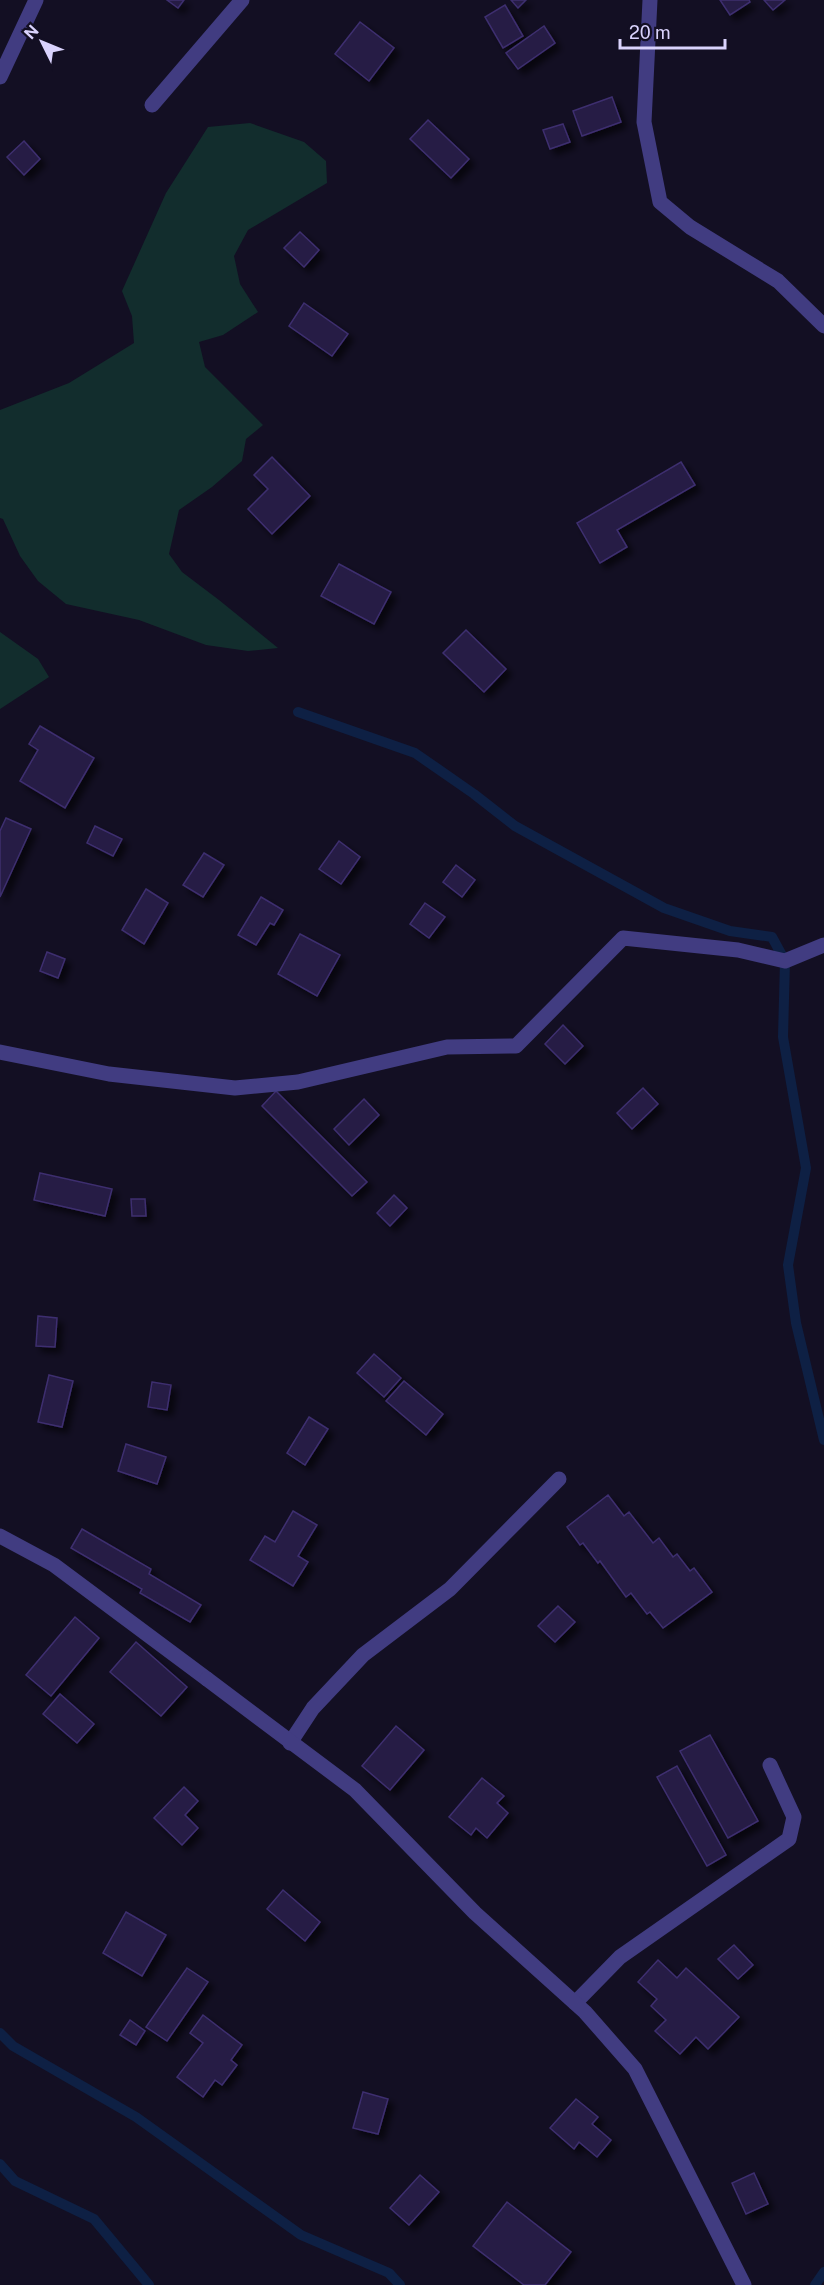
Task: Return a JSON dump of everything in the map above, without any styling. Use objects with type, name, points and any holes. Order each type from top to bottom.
[{"type":"street","points":[[0,77],[36,0]]},
{"type":"street","points":[[152,105],[242,0]]},
{"type":"street","points":[[650,0],[644,122],[660,202],[690,227],[778,281],[824,326]]},
{"type":"street","points":[[0,1052],[109,1074],[235,1088],[298,1082],[447,1047],[516,1046],[623,938],[738,950],[785,961],[824,945]]},
{"type":"street","points":[[290,1743],[313,1708],[363,1655],[450,1589],[559,1479]]},
{"type":"street","points":[[0,1536],[54,1565],[356,1790],[475,1913],[575,2002],[635,2069],[744,2285]]},
{"type":"street","points":[[575,2002],[620,1957],[789,1839],[794,1817],[770,1765]]},
{"type":"green space","points":[[250,123],[304,142],[326,161],[327,183],[248,230],[234,256],[240,284],[258,312],[223,335],[199,342],[205,367],[263,425],[246,439],[242,461],[212,487],[179,510],[169,554],[182,572],[278,648],[248,651],[206,645],[139,620],[66,604],[38,581],[20,556],[3,519],[0,518],[0,410],[69,383],[134,343],[132,316],[122,291],[166,193],[208,127]]},
{"type":"green space","points":[[0,632],[38,659],[49,677],[0,709]]},
{"type":"building","points":[[167,0],[184,0],[178,8]]},
{"type":"building","points":[[511,0],[526,0],[518,8]]},
{"type":"building","points":[[720,0],[749,0],[750,2],[730,15]]},
{"type":"building","points":[[764,0],[785,0],[773,10]]},
{"type":"building","points":[[505,5],[523,36],[503,48],[485,17]]},
{"type":"building","points":[[360,22],[394,48],[369,81],[335,54]]},
{"type":"building","points":[[544,26],[555,43],[518,69],[506,53]]},
{"type":"building","points":[[612,97],[621,122],[582,136],[573,111]]},
{"type":"building","points":[[428,120],[469,159],[451,178],[410,139]]},
{"type":"building","points":[[563,124],[570,142],[550,149],[543,130]]},
{"type":"building","points":[[24,141],[40,159],[24,175],[7,157]]},
{"type":"building","points":[[300,232],[319,250],[304,267],[284,248]]},
{"type":"building","points":[[304,303],[348,334],[332,356],[289,326]]},
{"type":"building","points":[[272,457],[310,496],[272,534],[248,509],[268,489],[254,475]]},
{"type":"building","points":[[681,462],[695,485],[617,530],[627,547],[600,563],[577,523]]},
{"type":"building","points":[[339,564],[391,592],[374,624],[321,596]]},
{"type":"building","points":[[466,630],[506,669],[484,692],[443,653]]},
{"type":"building","points":[[40,726],[94,758],[65,808],[20,781],[38,750],[29,744]]},
{"type":"building","points":[[6,818],[31,829],[0,897],[0,831]]},
{"type":"building","points":[[95,826],[122,839],[113,856],[87,843]]},
{"type":"building","points":[[339,841],[360,857],[341,884],[319,869]]},
{"type":"building","points":[[204,853],[224,865],[203,897],[183,885]]},
{"type":"building","points":[[456,865],[475,880],[462,897],[443,882]]},
{"type":"building","points":[[146,889],[168,903],[144,944],[122,930]]},
{"type":"building","points":[[261,897],[283,910],[274,925],[270,923],[256,945],[238,935]]},
{"type":"building","points":[[425,903],[445,917],[429,938],[410,924]]},
{"type":"building","points":[[300,934],[340,955],[317,996],[278,974]]},
{"type":"building","points":[[47,952],[65,959],[58,978],[40,971]]},
{"type":"building","points":[[563,1025],[583,1046],[565,1064],[545,1044]]},
{"type":"building","points":[[643,1088],[658,1104],[632,1129],[617,1113]]},
{"type":"building","points":[[276,1091],[367,1182],[352,1196],[262,1106]]},
{"type":"building","points":[[364,1099],[379,1115],[349,1145],[334,1129]]},
{"type":"building","points":[[40,1173],[112,1189],[105,1216],[34,1200]]},
{"type":"building","points":[[394,1195],[407,1208],[390,1226],[377,1213]]},
{"type":"building","points":[[131,1199],[145,1199],[146,1216],[132,1216]]},
{"type":"building","points":[[38,1316],[57,1318],[55,1347],[36,1346]]},
{"type":"building","points":[[374,1354],[401,1378],[384,1397],[357,1373]]},
{"type":"building","points":[[49,1375],[73,1381],[62,1427],[38,1422]]},
{"type":"building","points":[[404,1381],[443,1414],[426,1435],[386,1401]]},
{"type":"building","points":[[152,1382],[171,1385],[167,1410],[148,1407]]},
{"type":"building","points":[[309,1417],[328,1429],[305,1465],[287,1453]]},
{"type":"building","points":[[126,1444],[166,1457],[157,1484],[118,1471]]},
{"type":"building","points":[[608,1495],[624,1516],[629,1512],[653,1543],[659,1538],[673,1557],[677,1554],[690,1571],[694,1568],[712,1592],[663,1628],[650,1612],[647,1614],[631,1593],[626,1597],[600,1561],[598,1563],[583,1543],[580,1545],[567,1527]]},
{"type":"building","points":[[293,1511],[317,1525],[298,1556],[308,1562],[293,1586],[250,1560],[265,1536],[275,1542]]},
{"type":"building","points":[[82,1529],[151,1569],[149,1574],[201,1605],[190,1622],[140,1593],[142,1589],[71,1548]]},
{"type":"building","points":[[558,1606],[575,1622],[555,1642],[538,1626]]},
{"type":"building","points":[[75,1617],[99,1638],[51,1696],[26,1675]]},
{"type":"building","points":[[136,1642],[187,1687],[161,1716],[110,1672]]},
{"type":"building","points":[[60,1694],[94,1724],[77,1743],[43,1714]]},
{"type":"building","points":[[396,1726],[424,1750],[390,1790],[362,1766]]},
{"type":"building","points":[[710,1735],[758,1821],[728,1838],[680,1751]]},
{"type":"building","points":[[677,1766],[726,1855],[707,1866],[657,1777]]},
{"type":"building","points":[[482,1778],[504,1796],[497,1803],[508,1813],[487,1838],[476,1828],[471,1835],[449,1817]]},
{"type":"building","points":[[184,1787],[198,1801],[185,1815],[198,1828],[182,1845],[154,1818]]},
{"type":"building","points":[[283,1890],[320,1922],[305,1941],[267,1909]]},
{"type":"building","points":[[126,1912],[166,1935],[142,1976],[103,1953]]},
{"type":"building","points":[[734,1945],[753,1965],[738,1979],[718,1959]]},
{"type":"building","points":[[658,1960],[677,1978],[686,1968],[739,2017],[708,2049],[696,2037],[680,2054],[655,2031],[666,2020],[651,2006],[657,1999],[638,1982]]},
{"type":"building","points":[[187,1968],[208,1982],[167,2041],[146,2027]]},
{"type":"building","points":[[203,2015],[242,2045],[231,2060],[237,2065],[222,2085],[215,2080],[203,2097],[177,2077],[203,2043],[190,2033]]},
{"type":"building","points":[[130,2020],[145,2031],[136,2045],[120,2035]]},
{"type":"building","points":[[363,2092],[388,2099],[378,2134],[353,2128]]},
{"type":"building","points":[[576,2099],[598,2117],[592,2124],[611,2140],[597,2157],[579,2142],[574,2149],[550,2128]]},
{"type":"building","points":[[754,2173],[768,2204],[746,2214],[732,2183]]},
{"type":"building","points":[[420,2175],[439,2192],[409,2225],[390,2208]]},
{"type":"building","points":[[507,2202],[571,2252],[545,2285],[524,2285],[473,2246]]},
{"type":"waterway","points":[[298,712],[415,753],[515,826],[664,908],[730,931],[772,937],[785,961],[783,1037],[806,1168],[788,1265],[796,1323],[824,1440]]},
{"type":"waterway","points":[[0,2033],[13,2046],[136,2117],[301,2235],[389,2273],[400,2285]]},
{"type":"waterway","points":[[0,2164],[15,2181],[94,2219],[149,2285]]},
{"type":"waterway","points":[[815,2285],[824,2272]]}]
